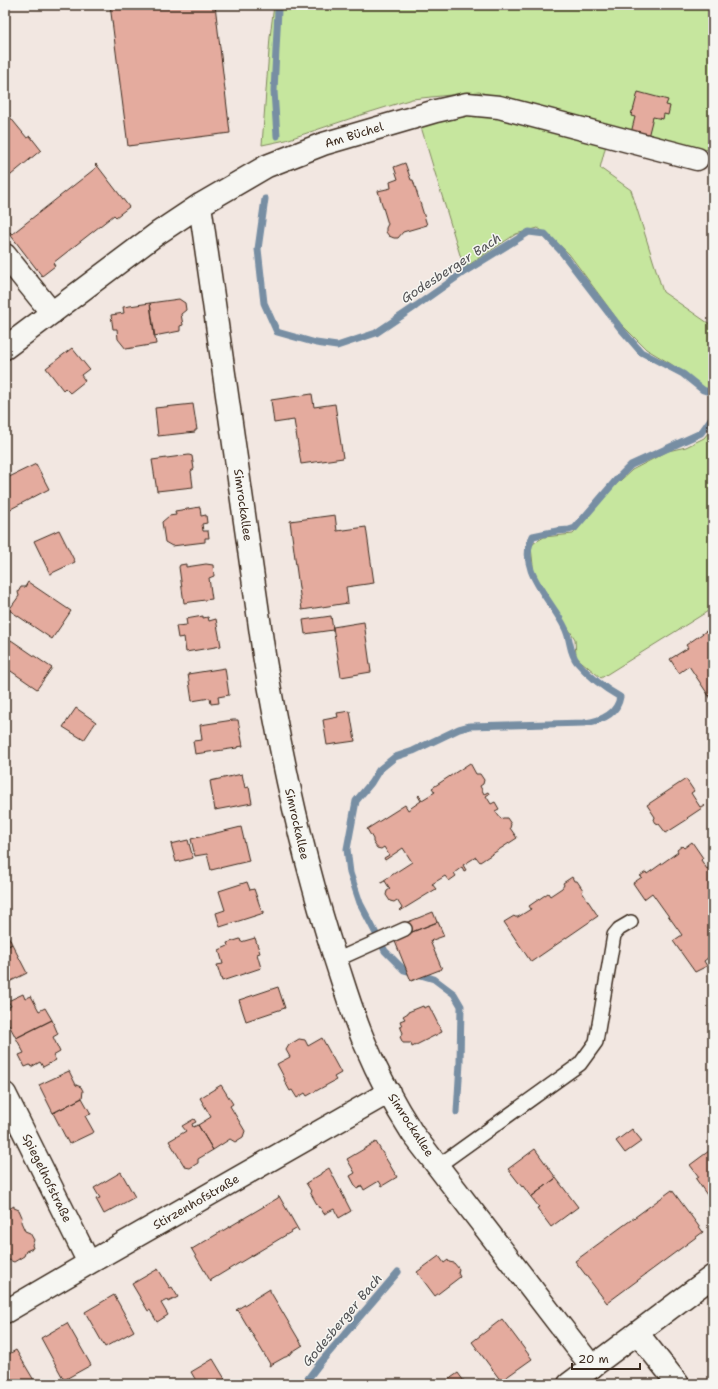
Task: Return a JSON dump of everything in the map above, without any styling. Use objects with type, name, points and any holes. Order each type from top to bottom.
[{"type":"street","name":"Am Büchel","points":[[5,348],[158,233],[200,205],[266,166],[305,150],[430,112],[467,104],[511,109],[697,159]]},
{"type":"street","name":"Simrockallee","points":[[200,205],[264,655],[291,802],[317,902],[365,1046],[400,1113],[413,1134],[592,1367]]},
{"type":"street","points":[[5,255],[52,313]]},
{"type":"street","name":"Stirzenhofstraße","points":[[5,1312],[389,1092]]},
{"type":"street","name":"Spiegelhofstraße","points":[[5,1094],[89,1263]]},
{"type":"street","points":[[569,1384],[638,1334],[713,1276]]},
{"type":"street","points":[[638,1334],[678,1384]]},
{"type":"lane","points":[[438,1166],[580,1064],[588,1054],[596,1042],[614,935],[619,929],[631,922]]},
{"type":"lane","points":[[336,960],[405,929]]},
{"type":"green space","points":[[274,5],[713,5],[713,151],[658,140],[479,92],[412,99],[286,140],[262,145],[270,37]]},
{"type":"green space","points":[[475,109],[606,145],[600,168],[631,190],[663,292],[708,323],[713,324],[713,390],[706,389],[671,364],[646,349],[620,323],[569,254],[551,237],[538,228],[516,234],[464,268],[418,117]]},
{"type":"green space","points":[[713,427],[713,608],[601,678],[576,657],[575,639],[534,574],[531,547],[534,543],[544,537],[573,534],[612,488],[632,470],[668,451],[686,447],[704,438]]},
{"type":"building","points":[[110,5],[215,5],[230,133],[128,146]]},
{"type":"building","points":[[638,92],[668,100],[666,105],[670,106],[668,115],[664,114],[663,119],[653,117],[648,137],[631,133],[635,117],[631,116]]},
{"type":"building","points":[[5,111],[27,138],[30,136],[41,150],[5,180]]},
{"type":"building","points":[[405,163],[411,180],[413,180],[427,225],[403,232],[398,238],[394,238],[389,236],[386,232],[388,224],[378,191],[391,188],[390,182],[398,179],[394,167]]},
{"type":"building","points":[[96,164],[129,207],[116,217],[114,215],[53,263],[55,266],[42,276],[9,233],[10,232],[12,234],[97,167],[95,165]]},
{"type":"building","points":[[179,299],[185,303],[186,310],[181,314],[183,325],[180,326],[180,331],[154,336],[150,303]]},
{"type":"building","points":[[150,303],[156,344],[126,349],[118,339],[117,329],[113,329],[111,315],[124,313],[123,307]]},
{"type":"building","points":[[72,348],[89,369],[81,375],[85,381],[70,393],[65,388],[63,390],[46,368]]},
{"type":"building","points":[[312,394],[314,407],[335,404],[343,458],[301,464],[294,420],[274,423],[271,400]]},
{"type":"building","points":[[193,404],[197,430],[195,430],[195,432],[158,436],[155,408]]},
{"type":"building","points":[[189,455],[192,456],[194,469],[191,471],[193,487],[157,491],[152,460]]},
{"type":"building","points":[[36,464],[49,489],[5,512],[5,479]]},
{"type":"building","points":[[200,507],[201,516],[206,515],[207,523],[202,524],[203,531],[208,531],[209,538],[205,538],[205,542],[172,546],[165,542],[162,522],[169,516],[176,515],[175,511]]},
{"type":"building","points":[[335,515],[337,531],[366,527],[374,583],[346,587],[348,603],[302,610],[290,521]]},
{"type":"building","points":[[59,530],[75,562],[50,574],[34,541]]},
{"type":"building","points":[[186,564],[186,567],[206,564],[213,565],[214,576],[209,578],[212,599],[184,603],[179,567],[180,565]]},
{"type":"building","points":[[28,582],[71,611],[52,639],[9,610],[19,596],[18,592],[21,587],[25,587]]},
{"type":"building","points":[[203,616],[203,618],[208,617],[209,621],[216,619],[221,646],[186,652],[184,637],[178,638],[176,626],[187,625],[186,619]]},
{"type":"building","points":[[331,616],[333,630],[305,634],[303,620]]},
{"type":"building","points":[[364,622],[371,672],[341,677],[333,627]]},
{"type":"building","points":[[712,627],[713,702],[689,666],[679,673],[670,659],[688,648],[686,645]]},
{"type":"building","points":[[11,640],[52,668],[37,689],[5,667],[5,649]]},
{"type":"building","points":[[225,668],[229,695],[218,697],[219,703],[211,704],[210,698],[192,701],[188,674]]},
{"type":"building","points":[[76,708],[96,722],[84,740],[63,727]]},
{"type":"building","points":[[350,711],[355,741],[327,745],[323,720],[338,717],[337,713]]},
{"type":"building","points":[[238,720],[243,746],[195,754],[193,741],[202,740],[200,725]]},
{"type":"building","points":[[470,763],[476,774],[480,774],[484,780],[483,784],[480,786],[484,794],[488,792],[489,794],[486,796],[491,804],[495,802],[499,809],[495,811],[501,819],[507,818],[511,824],[510,828],[517,838],[480,862],[476,857],[463,865],[466,870],[464,871],[462,867],[454,873],[456,876],[449,881],[445,876],[432,884],[436,889],[400,911],[399,910],[402,908],[397,900],[394,902],[390,901],[386,895],[387,891],[390,889],[385,881],[381,882],[412,862],[403,848],[385,860],[384,858],[389,855],[384,847],[381,849],[377,848],[367,829],[405,805],[408,810],[421,801],[418,796],[419,795],[422,800],[435,792],[432,788]]},
{"type":"building","points":[[242,774],[245,788],[249,787],[252,803],[215,810],[210,781]]},
{"type":"building","points":[[686,779],[694,791],[691,793],[700,807],[705,806],[666,833],[659,824],[656,823],[654,820],[655,817],[647,805]]},
{"type":"building","points":[[241,827],[249,861],[211,870],[207,854],[195,856],[191,839]]},
{"type":"building","points":[[188,840],[193,858],[176,862],[171,844]]},
{"type":"building","points":[[692,842],[703,858],[701,860],[707,869],[710,867],[713,872],[713,954],[704,961],[707,966],[695,972],[673,941],[682,935],[652,893],[644,899],[633,883],[642,877],[640,876],[646,872],[647,874],[678,852],[677,850],[682,846],[684,848]]},
{"type":"building","points":[[572,877],[574,881],[577,881],[583,890],[582,892],[598,916],[531,962],[504,922],[514,916],[518,917],[531,909],[529,906],[548,893],[550,896],[562,888],[564,885],[563,883]]},
{"type":"building","points":[[247,882],[250,890],[254,889],[262,912],[264,911],[264,913],[220,927],[216,913],[225,910],[219,891]]},
{"type":"building","points":[[433,912],[437,922],[407,934],[403,924]]},
{"type":"building","points":[[438,922],[444,936],[430,941],[442,969],[411,981],[394,939]]},
{"type":"building","points":[[5,929],[12,944],[5,948]]},
{"type":"building","points":[[255,938],[260,953],[257,954],[261,968],[222,981],[217,965],[223,964],[219,950],[228,946],[227,943],[240,939],[241,942]]},
{"type":"building","points":[[12,944],[27,973],[5,984],[5,948]]},
{"type":"building","points":[[278,987],[285,1008],[246,1021],[239,1000]]},
{"type":"building","points":[[23,994],[25,999],[31,996],[39,1011],[45,1008],[52,1020],[16,1038],[9,1025],[5,1027],[5,1009],[11,1006],[8,1001]]},
{"type":"building","points":[[423,1006],[424,1008],[429,1006],[442,1032],[412,1047],[411,1043],[403,1043],[400,1037],[403,1033],[400,1026],[402,1026],[400,1021],[405,1019],[403,1016],[408,1012]]},
{"type":"building","points":[[52,1020],[58,1034],[53,1037],[60,1052],[53,1056],[56,1060],[43,1067],[40,1062],[31,1067],[30,1065],[25,1067],[19,1055],[24,1053],[16,1038]]},
{"type":"building","points":[[322,1038],[341,1073],[334,1077],[336,1080],[307,1096],[305,1093],[297,1098],[292,1090],[290,1091],[277,1064],[290,1057],[286,1050],[289,1045],[299,1039],[305,1040],[308,1046]]},
{"type":"building","points":[[69,1071],[76,1085],[81,1087],[83,1091],[82,1098],[53,1113],[39,1085]]},
{"type":"building","points":[[221,1085],[233,1104],[230,1106],[245,1131],[243,1137],[235,1142],[230,1139],[213,1150],[198,1125],[211,1117],[200,1098]]},
{"type":"building","points":[[82,1098],[91,1114],[85,1116],[94,1132],[69,1144],[53,1113]]},
{"type":"building","points":[[194,1119],[196,1122],[192,1124],[193,1127],[198,1125],[213,1150],[198,1159],[198,1163],[190,1168],[185,1167],[169,1141],[186,1131],[182,1126]]},
{"type":"building","points":[[632,1129],[642,1141],[625,1153],[616,1141]]},
{"type":"building","points":[[376,1142],[397,1177],[382,1186],[379,1181],[364,1190],[362,1186],[357,1189],[350,1176],[355,1173],[347,1159]]},
{"type":"building","points":[[713,1148],[713,1195],[709,1198],[696,1179],[699,1177],[690,1165]]},
{"type":"building","points":[[535,1149],[556,1178],[531,1197],[508,1169]]},
{"type":"building","points":[[329,1168],[351,1211],[339,1218],[334,1209],[324,1214],[320,1207],[319,1208],[306,1183]]},
{"type":"building","points":[[121,1172],[135,1197],[104,1214],[96,1199],[100,1198],[94,1188]]},
{"type":"building","points":[[556,1178],[578,1207],[551,1227],[531,1197]]},
{"type":"building","points":[[672,1190],[703,1232],[607,1303],[575,1261]]},
{"type":"building","points":[[279,1196],[299,1231],[296,1229],[211,1280],[211,1282],[191,1248],[192,1249]]},
{"type":"building","points":[[14,1206],[14,1208],[19,1210],[22,1217],[21,1222],[25,1231],[30,1233],[34,1240],[32,1245],[33,1248],[26,1251],[24,1256],[14,1262],[9,1260],[5,1262],[5,1211]]},
{"type":"building","points":[[439,1256],[444,1263],[448,1260],[449,1262],[454,1263],[459,1269],[458,1273],[460,1277],[435,1296],[417,1272]]},
{"type":"building","points":[[158,1269],[170,1288],[172,1287],[178,1297],[168,1302],[167,1300],[161,1303],[168,1315],[157,1322],[150,1310],[148,1311],[132,1284]]},
{"type":"building","points":[[270,1289],[303,1345],[286,1357],[269,1366],[270,1364],[238,1310],[236,1310]]},
{"type":"building","points":[[114,1295],[134,1331],[105,1347],[85,1312]]},
{"type":"building","points":[[502,1319],[532,1359],[501,1381],[472,1342]]},
{"type":"building","points":[[67,1323],[91,1365],[64,1380],[41,1338]]},
{"type":"building","points":[[6,1349],[9,1354],[16,1350],[35,1382],[31,1384],[5,1384]]},
{"type":"building","points":[[213,1359],[228,1384],[198,1384],[191,1372]]},
{"type":"building","points":[[458,1373],[466,1384],[442,1384]]},
{"type":"waterway","name":"Godesberger Bach","points":[[277,136],[274,91],[278,10],[280,5]]},
{"type":"waterway","name":"Godesberger Bach","points":[[265,199],[258,249],[264,303],[277,332],[316,343],[337,346],[376,333],[464,272],[529,232],[545,234],[561,251],[621,329],[641,352],[683,374],[703,390],[713,393]]},
{"type":"waterway","name":"Godesberger Bach","points":[[457,1112],[461,1006],[454,994],[434,979],[404,970],[385,951],[360,903],[350,873],[347,849],[356,801],[371,783],[379,770],[395,757],[413,751],[459,729],[470,726],[584,723],[602,719],[612,713],[620,697],[592,677],[574,658],[565,628],[537,584],[529,560],[529,548],[533,536],[575,528],[631,465],[701,433],[713,416]]},
{"type":"waterway","name":"Godesberger Bach","points":[[306,1384],[307,1380],[320,1363],[398,1272]]}]
